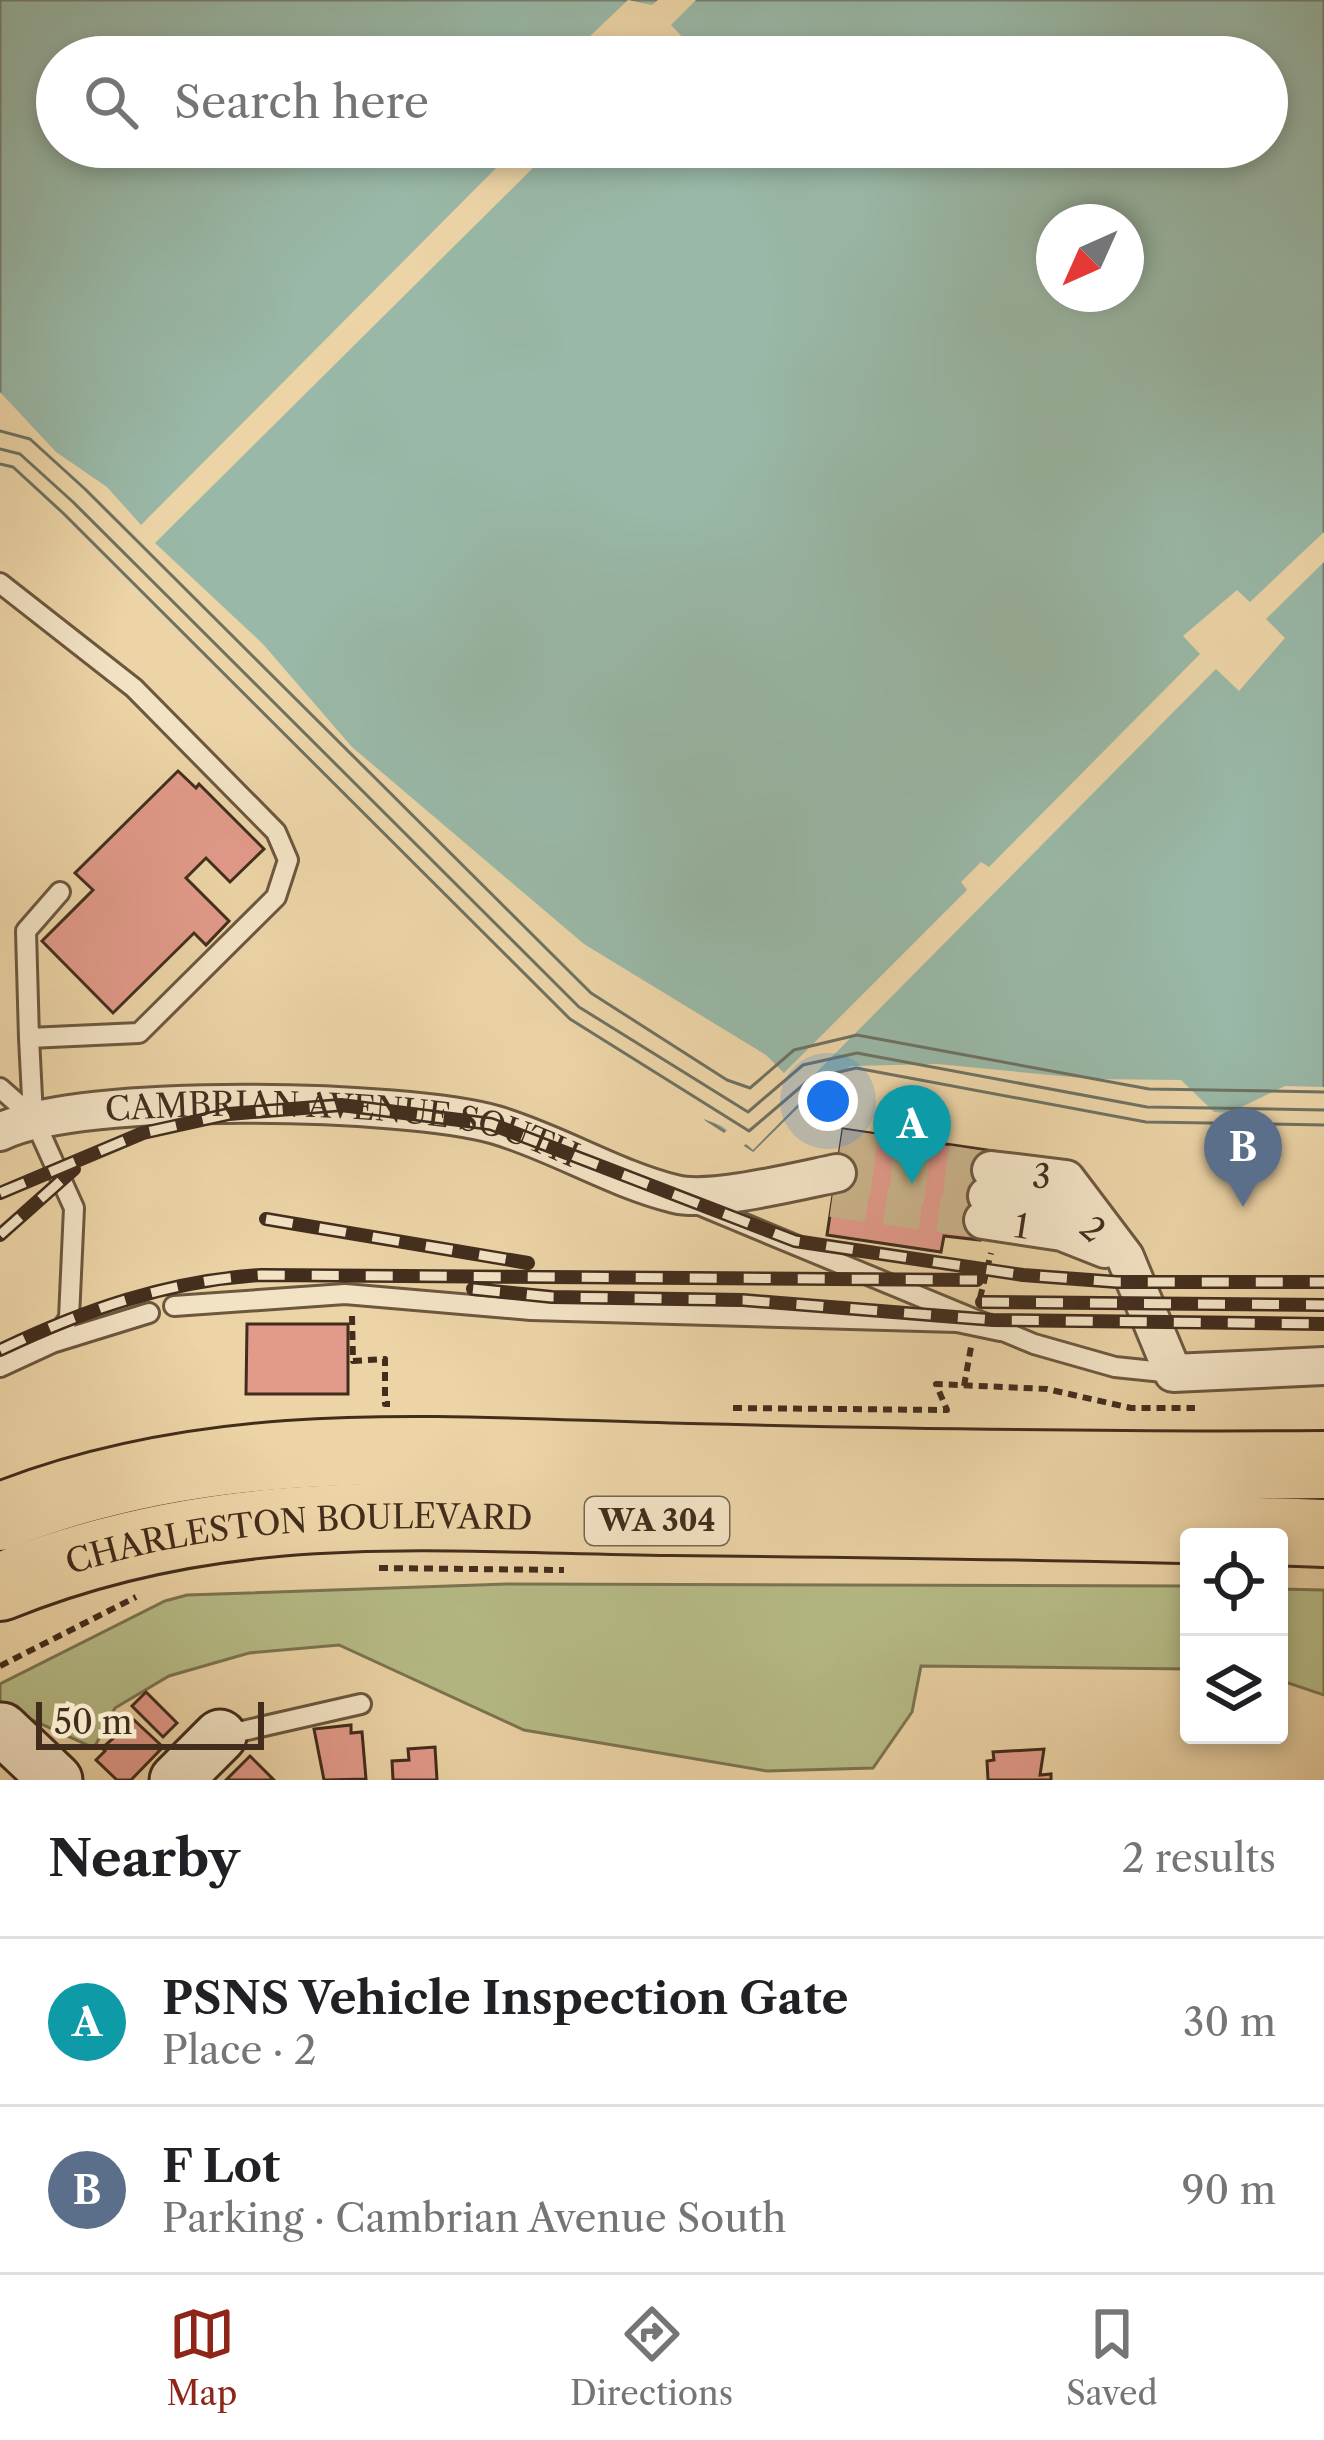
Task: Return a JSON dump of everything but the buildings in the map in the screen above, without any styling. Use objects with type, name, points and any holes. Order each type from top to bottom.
[{"type":"highway","name":"CHARLESTON BOULEVARD","points":[[0,1517],[107,1481],[190,1462],[338,1450],[1074,1467],[1324,1465]]},
{"type":"highway","name":"CHARLESTON BOULEVARD","points":[[0,1587],[123,1543],[270,1519],[1088,1526],[1324,1533]]},
{"type":"street","name":"CAMBRIAN AVENUE SOUTH","points":[[17,1125],[341,1105],[416,1111],[533,1136],[677,1196],[766,1188]]},
{"type":"street","points":[[766,1188],[836,1173],[766,1188]]},
{"type":"street","name":"3","points":[[990,1202],[1066,1179],[1125,1257]]},
{"type":"street","name":"1","points":[[990,1202],[1125,1257]]},
{"type":"street","points":[[1125,1257],[1173,1372]]},
{"type":"street","name":"CAMBRIAN AVENUE SOUTH","points":[[1173,1372],[1324,1366]]},
{"type":"street","points":[[2,1729],[56,1780]]},
{"type":"street","points":[[176,1780],[220,1736]]},
{"type":"lane","points":[[0,583],[134,688],[276,832],[288,860],[276,897],[140,1033],[29,1038]]},
{"type":"lane","points":[[17,1125],[29,1038],[26,931],[60,892]]},
{"type":"lane","points":[[0,1088],[17,1125],[74,1208],[69,1318],[52,1343]]},
{"type":"lane","name":"CAMBRIAN AVENUE SOUTH","points":[[677,1196],[1000,1331],[1115,1367],[1173,1372]]},
{"type":"lane","points":[[174,1306],[345,1294],[531,1310],[976,1322]]},
{"type":"lane","points":[[0,1367],[52,1343],[149,1313]]},
{"type":"lane","points":[[220,1736],[361,1704]]},
{"type":"path","points":[[964,1386],[990,1202]]},
{"type":"path","points":[[331,1313],[352,1313],[353,1360],[385,1359],[386,1404],[409,1404]]},
{"type":"path","points":[[713,1408],[946,1411],[936,1384],[1047,1389],[1130,1408],[1200,1407]]},
{"type":"path","points":[[375,1568],[584,1570]]},
{"type":"path","points":[[0,1666],[149,1591]]},
{"type":"green space","points":[[507,1584],[1180,1586],[1180,1669],[921,1666],[912,1712],[873,1768],[767,1771],[524,1730],[339,1645],[249,1653],[169,1676],[115,1708],[94,1748],[30,1719],[0,1715],[0,1684],[165,1601],[187,1595]]},
{"type":"green space","points":[[1288,1589],[1324,1590],[1324,1695],[1288,1683]]},
{"type":"water","points":[[0,0],[1324,0],[1324,1137],[856,1080],[815,1089],[753,1150],[707,1120],[0,472]]},
{"type":"pier","points":[[628,0],[652,5],[658,0],[696,0],[671,25],[681,36],[590,36]]},
{"type":"pier","points":[[496,168],[533,168],[155,543],[262,643],[352,747],[584,944],[766,1055],[784,1073],[967,890],[961,882],[981,862],[989,867],[1200,654],[1183,636],[1237,590],[1250,602],[1324,532],[1324,562],[1266,619],[1285,638],[1239,691],[1216,669],[800,1089],[807,1095],[851,1066],[937,1064],[1092,1079],[1181,1080],[1214,1112],[1229,1113],[1285,1086],[1324,1087],[1324,1143],[1144,1140],[856,1086],[806,1096],[753,1150],[746,1144],[741,1148],[723,1134],[727,1130],[722,1126],[680,1110],[559,1033],[0,480],[0,392],[56,452],[107,487],[141,525]]},
{"type":"tunnel","points":[[840,1147],[991,1170]]},
{"type":"tunnel","points":[[837,1173],[966,1192]]},
{"type":"tunnel","points":[[832,1199],[983,1220]]},
{"type":"railway","points":[[0,1193],[143,1133],[229,1114],[341,1105],[491,1124],[795,1241],[1023,1275],[1117,1282],[1324,1282]]},
{"type":"railway","points":[[0,1235],[74,1169]]},
{"type":"railway","points":[[266,1219],[528,1263]]},
{"type":"railway","points":[[0,1350],[127,1300],[192,1284],[261,1275],[977,1280]]},
{"type":"railway","points":[[473,1289],[552,1297],[743,1300],[993,1320],[1324,1324]]},
{"type":"railway","points":[[982,1302],[1324,1305]]},
{"type":"place","name":"PSNS Vehicle Inspection Gate","points":[[912,1184]]},
{"type":"place","name":"F Lot","points":[[1243,1207]]}]
